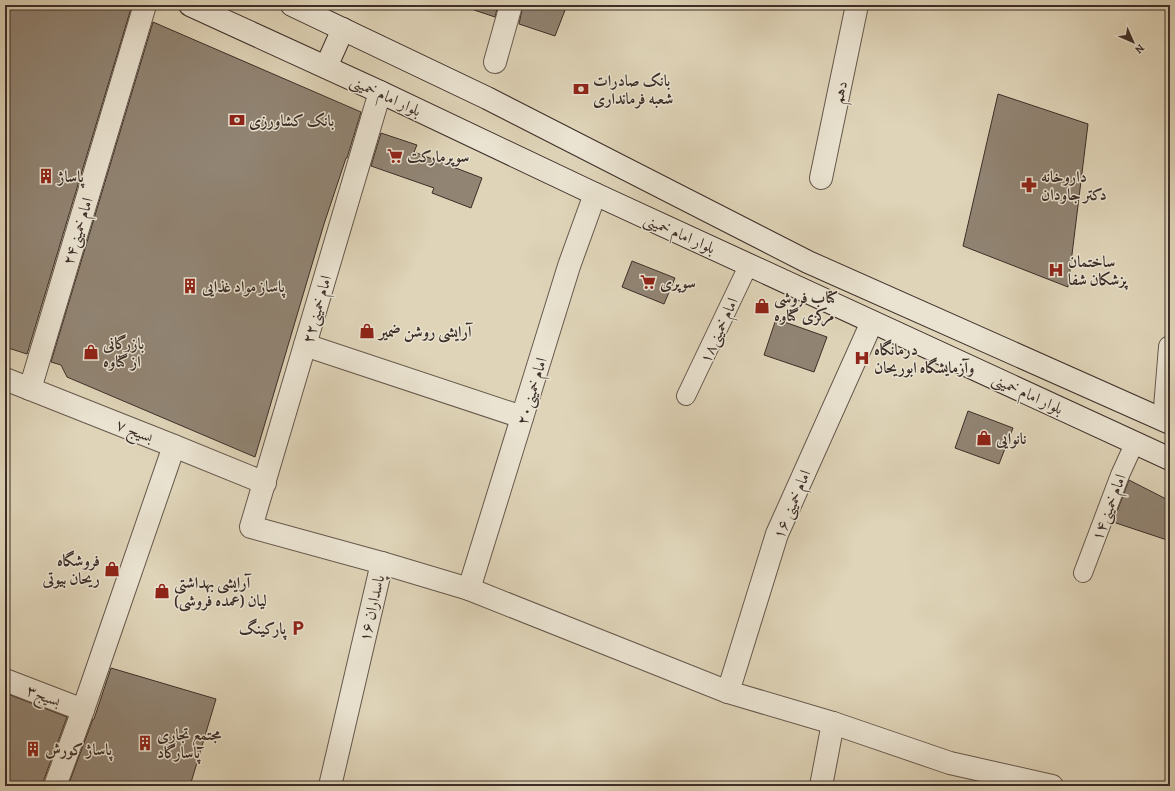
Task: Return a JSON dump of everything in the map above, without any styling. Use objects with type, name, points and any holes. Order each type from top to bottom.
[{"type":"street","name":"امام خمینی۲۴","points":[[30,389],[145,5]]},
{"type":"street","name":"بلوار امام خمینی","points":[[190,5],[380,92],[595,194],[1170,459]]},
{"type":"street","name":"بلوار امام خمینی","points":[[293,5],[487,98],[808,262],[1167,422]]},
{"type":"street","points":[[495,62],[511,5]]},
{"type":"street","name":"دهم","points":[[821,178],[857,5]]},
{"type":"street","points":[[326,67],[343,29]]},
{"type":"street","name":"امام خمینی۲۲","points":[[252,527],[380,92]]},
{"type":"street","name":"امام خمینی۲۰","points":[[469,589],[569,266],[595,194]]},
{"type":"street","name":"امام خمینی ۱۶","points":[[728,692],[777,534],[872,322]]},
{"type":"street","points":[[305,346],[522,417]]},
{"type":"street","points":[[1167,422],[1170,348]]},
{"type":"street","name":"بسیج ۷","points":[[5,379],[264,483]]},
{"type":"street","points":[[55,786],[83,710],[174,446]]},
{"type":"street","name":"پاسداران ۱۶","points":[[252,527],[382,563],[330,786]]},
{"type":"street","points":[[382,563],[469,589],[728,692],[833,723],[950,763],[1052,786]]},
{"type":"street","name":"بسیج۳","points":[[5,680],[83,710]]},
{"type":"street","points":[[821,786],[833,723]]},
{"type":"lane","name":"امام خمینی۱۸","points":[[686,396],[749,264]]},
{"type":"lane","name":"امام خمینی۱۴","points":[[1083,573],[1134,442]]},
{"type":"building","name":"پاساژ","points":[[5,5],[132,5],[27,354],[5,347]]},
{"type":"building","points":[[475,5],[498,5],[495,17],[474,10]]},
{"type":"building","points":[[523,5],[567,5],[555,36],[519,24]]},
{"type":"building","name":"پاساز مواد غذایی","points":[[153,22],[361,112],[324,224],[255,457],[67,377],[61,365],[51,362]]},
{"type":"building","name":"داروخانه دکتر جاودان","points":[[998,94],[1088,124],[1068,287],[963,246]]},
{"type":"building","points":[[381,133],[417,145],[414,152],[482,178],[471,208],[432,193],[434,188],[371,166]]},
{"type":"building","name":"سوپری","points":[[632,261],[675,278],[664,304],[622,287]]},
{"type":"building","points":[[776,319],[827,337],[814,372],[764,355]]},
{"type":"building","name":"نانوایی","points":[[968,411],[1013,428],[999,464],[955,448]]},
{"type":"building","points":[[1129,480],[1170,501],[1170,541],[1113,522]]},
{"type":"building","name":"مجتمع تجاری پاسارگاد","points":[[111,668],[216,699],[190,786],[68,786],[94,719]]},
{"type":"building","name":"پاساژ کورش","points":[[5,693],[67,717],[43,782],[43,786],[5,786]]},
{"type":"place","name":"بانک صادرات شعبه فرمانداری","points":[[581,89]]},
{"type":"place","name":"بانک کشاورزی","points":[[237,120]]},
{"type":"place","name":"سوپرمارکت","points":[[395,156]]},
{"type":"place","name":"پاساژ","points":[[46,176]]},
{"type":"place","name":"داروخانه دکتر جاودان","points":[[1029,185]]},
{"type":"place","name":"ساختمان پزشکان شفا","points":[[1056,270]]},
{"type":"place","name":"سوپری","points":[[648,282]]},
{"type":"place","name":"پاساز مواد غذایی","points":[[190,286]]},
{"type":"place","name":"کتاب فروشى مرکزى گناوه","points":[[762,306]]},
{"type":"place","name":"آرایشی روشن ضمیر","points":[[367,331]]},
{"type":"place","name":"بازرگانی از گناوه","points":[[91,352]]},
{"type":"place","name":"درمانگاه وآزمایشگاه ابوریحان","points":[[862,358]]},
{"type":"place","name":"نانوایی","points":[[984,438]]},
{"type":"place","name":"فروشگاه ریحان بیوتی","points":[[112,569]]},
{"type":"place","name":"آرایشی بهداشتی لیان (عمده فروشی)","points":[[162,591]]},
{"type":"place","name":"پارکینگ","points":[[298,628]]},
{"type":"place","name":"مجتمع تجاری پاسارگاد","points":[[145,743]]},
{"type":"place","name":"پاساژ کورش","points":[[33,749]]}]
